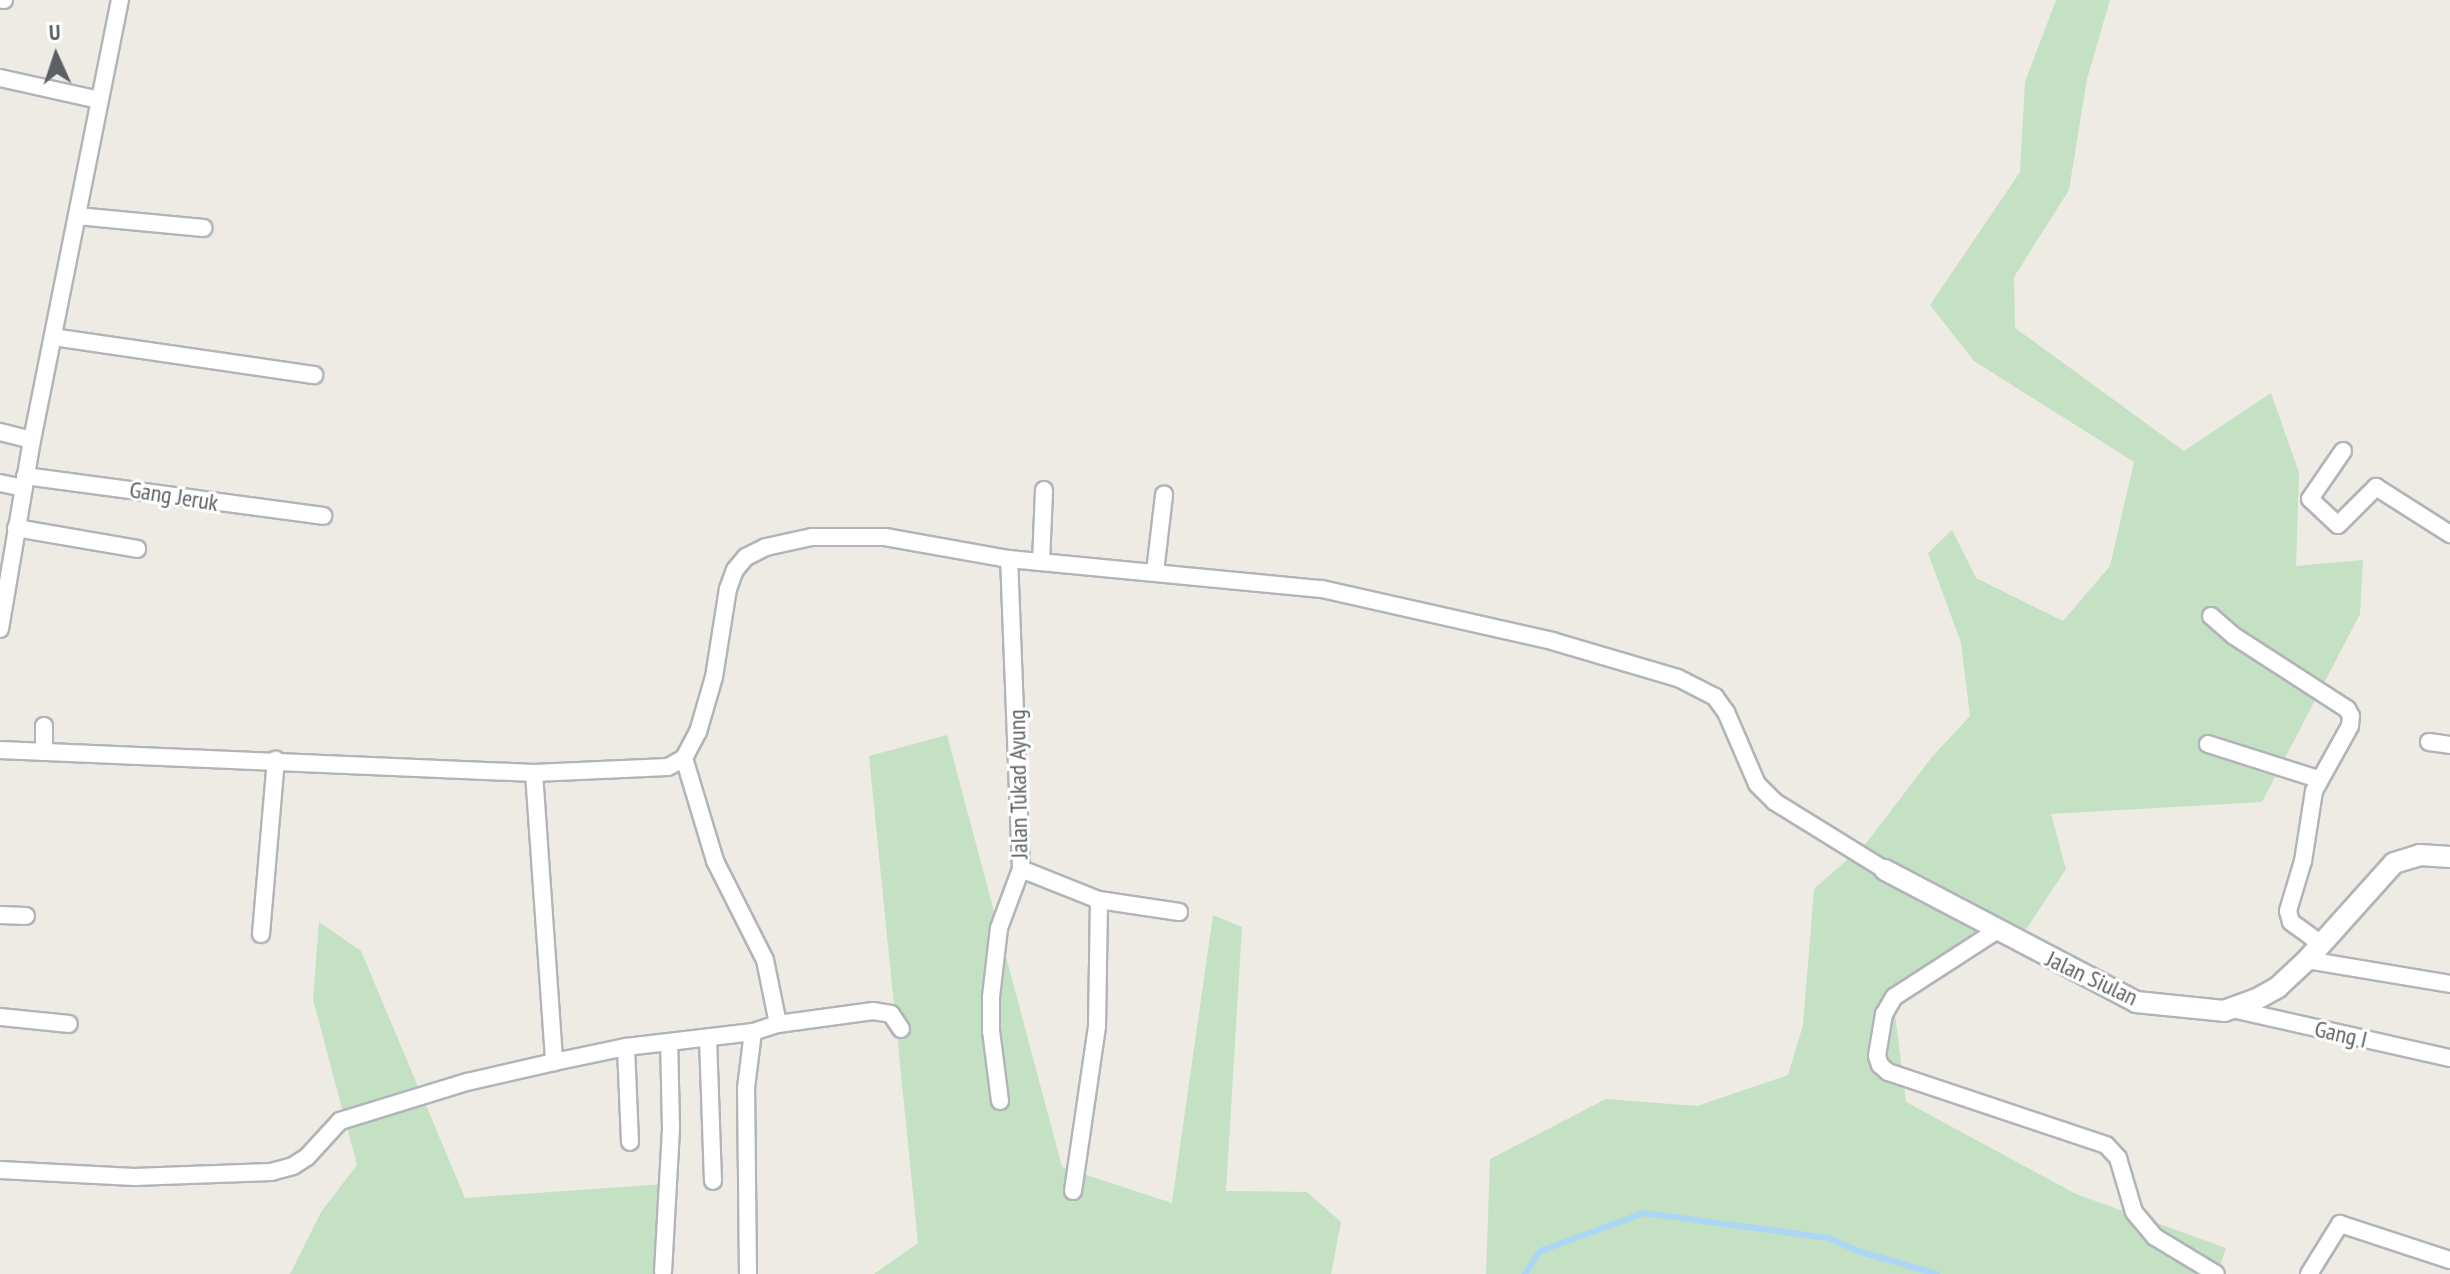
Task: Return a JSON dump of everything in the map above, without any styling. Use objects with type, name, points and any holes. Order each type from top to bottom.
[{"type":"street","points":[[0,629],[5,560],[16,528],[120,0]]},
{"type":"street","points":[[0,78],[99,100]]},
{"type":"street","points":[[77,216],[203,228]]},
{"type":"street","points":[[53,337],[314,375]]},
{"type":"street","points":[[0,432],[32,440]]},
{"type":"street","points":[[2343,451],[2310,499],[2338,525],[2376,487],[2450,534]]},
{"type":"street","name":"Gang Jeruk","points":[[0,483],[24,482],[323,516]]},
{"type":"street","points":[[1041,562],[1044,490]]},
{"type":"street","points":[[1155,572],[1164,495]]},
{"type":"street","points":[[16,528],[137,549]]},
{"type":"street","points":[[778,1024],[765,960],[715,861],[684,758],[707,707],[728,589],[735,570],[746,557],[786,541],[812,537],[906,540],[963,553],[1009,559],[1322,589],[1552,641],[1678,678],[1700,687],[1726,712],[1757,784],[1775,802],[1885,870]]},
{"type":"street","name":"Jalan Tukad Ayung","points":[[1000,1101],[991,1031],[991,997],[999,928],[1021,869],[1009,559]]},
{"type":"street","points":[[2211,616],[2234,636],[2350,711],[2350,726],[2318,779],[2288,918],[2321,944]]},
{"type":"street","points":[[44,726],[44,752]]},
{"type":"street","points":[[2429,742],[2450,745]]},
{"type":"street","points":[[2208,744],[2318,779]]},
{"type":"street","points":[[0,750],[534,773],[662,768],[684,758]]},
{"type":"street","points":[[261,934],[276,760]]},
{"type":"street","points":[[534,773],[554,1062]]},
{"type":"street","name":"Jalan Siulan","points":[[1885,870],[2136,1002],[2210,1011],[2232,1009],[2278,987],[2307,960],[2394,863],[2420,855],[2450,857]]},
{"type":"street","points":[[1021,869],[1099,900],[1179,912]]},
{"type":"street","points":[[1073,1191],[1097,1027],[1099,900]]},
{"type":"street","points":[[0,915],[26,916]]},
{"type":"street","points":[[1996,931],[1886,1005],[1877,1056],[1880,1065],[1888,1072],[2106,1145],[2118,1158],[2134,1212],[2155,1237],[2216,1274]]},
{"type":"street","points":[[2307,960],[2450,984]]},
{"type":"street","name":"Gang I","points":[[2232,1009],[2450,1058]]},
{"type":"street","points":[[0,1170],[134,1177],[271,1172],[293,1166],[307,1157],[340,1121],[467,1082],[554,1062],[626,1047],[753,1032],[778,1024],[883,1011],[891,1014],[901,1029]]},
{"type":"street","points":[[0,1017],[69,1024]]},
{"type":"street","points":[[748,1274],[746,1088],[753,1032]]},
{"type":"street","points":[[708,1038],[713,1181]]},
{"type":"street","points":[[663,1272],[671,1127],[669,1042]]},
{"type":"street","points":[[626,1047],[630,1142]]},
{"type":"street","points":[[2309,1274],[2340,1224],[2450,1260]]},
{"type":"green space","points":[[2056,0],[2110,0],[2087,79],[2069,190],[2014,277],[2015,328],[2184,451],[2271,393],[2299,473],[2296,566],[2363,560],[2360,614],[2262,802],[2051,814],[2066,869],[2027,928],[1893,998],[1906,1102],[2076,1194],[2226,1248],[2217,1274],[1486,1274],[1490,1159],[1606,1099],[1697,1106],[1788,1075],[1803,1025],[1814,889],[1867,842],[1932,757],[1970,716],[1961,643],[1928,553],[1952,530],[1976,578],[2063,621],[2110,566],[2134,462],[1974,361],[1930,305],[2020,172],[2025,82]]},
{"type":"green space","points":[[947,735],[1062,1167],[1172,1203],[1213,915],[1242,927],[1226,1191],[1307,1192],[1341,1222],[1331,1274],[874,1274],[918,1243],[869,756]]},
{"type":"green space","points":[[319,922],[361,951],[465,1198],[665,1184],[672,1274],[290,1274],[321,1212],[357,1165],[313,999]]},
{"type":"waterway","points":[[1525,1274],[1540,1251],[1644,1213],[1828,1238],[1858,1251],[1937,1274]]}]
